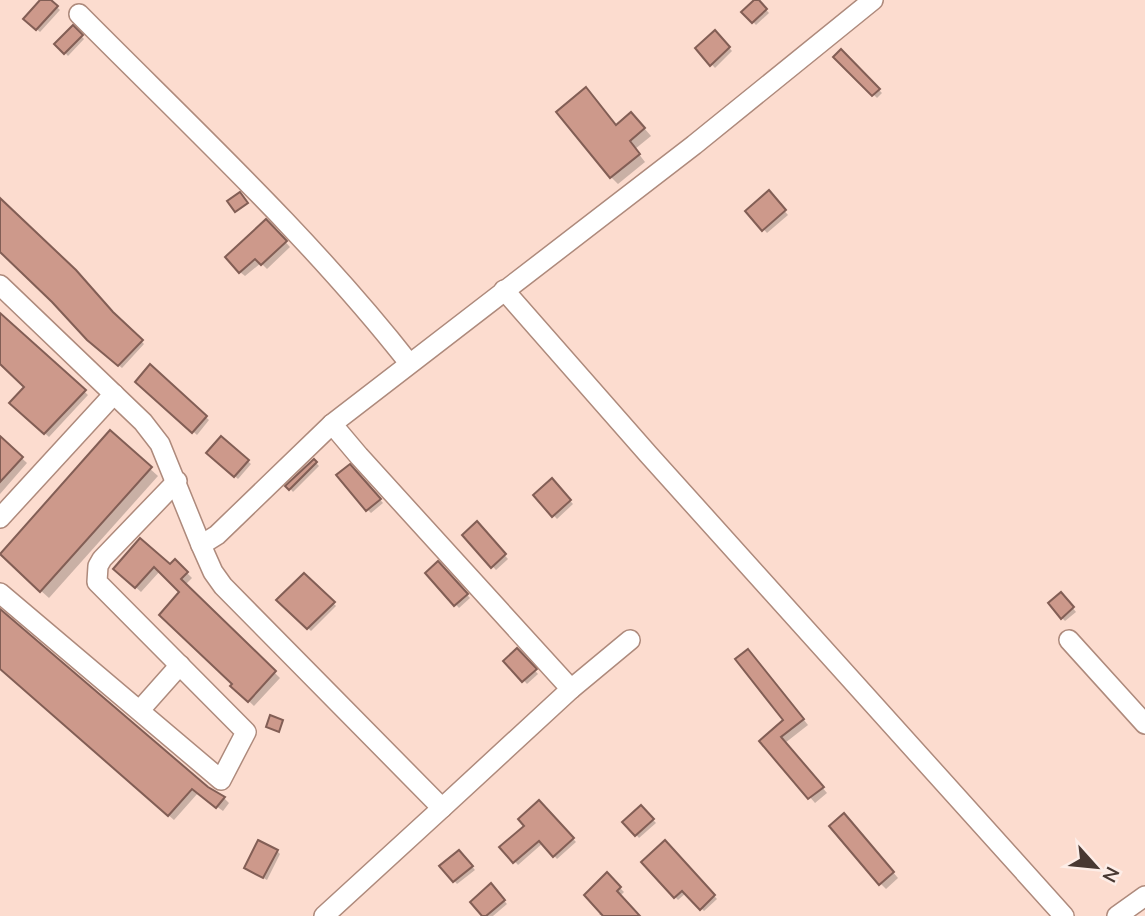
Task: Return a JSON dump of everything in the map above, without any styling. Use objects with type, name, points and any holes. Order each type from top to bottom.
[{"type":"street","points":[[201,545],[217,536],[332,424],[694,145],[873,0]]},
{"type":"street","points":[[79,14],[301,238],[341,281],[409,363]]},
{"type":"street","points":[[0,285],[143,422],[160,444],[201,545],[213,572],[223,586],[442,808]]},
{"type":"street","points":[[504,290],[657,465],[1064,916]]},
{"type":"street","points":[[0,518],[114,394]]},
{"type":"street","points":[[332,424],[571,689]]},
{"type":"street","points":[[0,593],[221,780],[246,732],[97,582],[96,574],[102,559],[177,481]]},
{"type":"street","points":[[324,916],[571,689],[630,640]]},
{"type":"street","points":[[1069,640],[1145,724]]},
{"type":"street","points":[[140,710],[180,665]]},
{"type":"street","points":[[1117,916],[1145,896]]},
{"type":"building","points":[[40,0],[51,0],[58,6],[36,30],[23,19]]},
{"type":"building","points":[[754,0],[759,0],[767,9],[752,23],[741,12]]},
{"type":"building","points":[[73,25],[83,35],[64,54],[54,44]]},
{"type":"building","points":[[715,30],[730,47],[710,66],[695,48]]},
{"type":"building","points":[[841,49],[880,89],[872,96],[833,57]]},
{"type":"building","points":[[586,87],[616,125],[631,112],[645,128],[630,141],[640,154],[610,178],[556,112]]},
{"type":"building","points":[[769,190],[786,210],[762,231],[745,211]]},
{"type":"building","points":[[240,192],[248,203],[235,212],[227,201]]},
{"type":"building","points":[[0,198],[76,270],[113,312],[143,340],[118,366],[87,340],[0,252]]},
{"type":"building","points":[[266,219],[287,241],[261,265],[255,259],[239,273],[225,257]]},
{"type":"building","points":[[0,313],[86,390],[44,434],[9,403],[24,387],[0,364]]},
{"type":"building","points":[[150,364],[207,416],[192,433],[135,382]]},
{"type":"building","points":[[110,430],[152,467],[40,592],[0,554]]},
{"type":"building","points":[[0,436],[23,457],[0,482]]},
{"type":"building","points":[[221,436],[249,460],[234,477],[206,453]]},
{"type":"building","points":[[314,459],[317,462],[289,490],[285,486]]},
{"type":"building","points":[[350,464],[381,499],[366,511],[336,475]]},
{"type":"building","points":[[552,478],[571,500],[552,517],[533,495]]},
{"type":"building","points":[[477,521],[506,554],[491,568],[462,535]]},
{"type":"building","points":[[140,538],[170,564],[175,559],[188,572],[181,579],[276,671],[248,702],[159,615],[179,592],[154,567],[135,588],[113,569]]},
{"type":"building","points":[[438,561],[468,594],[454,606],[425,573]]},
{"type":"building","points":[[304,573],[335,602],[307,629],[276,600]]},
{"type":"building","points":[[1061,592],[1074,607],[1061,619],[1048,603]]},
{"type":"building","points":[[0,609],[208,787],[225,797],[216,808],[192,789],[168,816],[0,669]]},
{"type":"building","points":[[517,648],[537,669],[522,682],[503,661]]},
{"type":"building","points":[[748,649],[804,719],[781,737],[824,787],[808,799],[759,741],[783,720],[735,659]]},
{"type":"building","points":[[270,715],[283,720],[279,732],[266,727]]},
{"type":"building","points":[[539,800],[574,838],[553,857],[539,841],[513,863],[499,847],[524,826],[518,819]]},
{"type":"building","points":[[641,805],[654,819],[635,836],[622,822]]},
{"type":"building","points":[[844,813],[894,872],[879,885],[829,826]]},
{"type":"building","points":[[258,840],[278,850],[263,878],[244,868]]},
{"type":"building","points":[[665,840],[715,895],[700,910],[682,891],[674,898],[641,862]]},
{"type":"building","points":[[459,850],[473,866],[453,882],[439,866]]},
{"type":"building","points":[[607,872],[621,887],[617,891],[640,916],[603,916],[584,895]]},
{"type":"building","points":[[491,883],[505,900],[486,916],[482,916],[470,902]]}]
